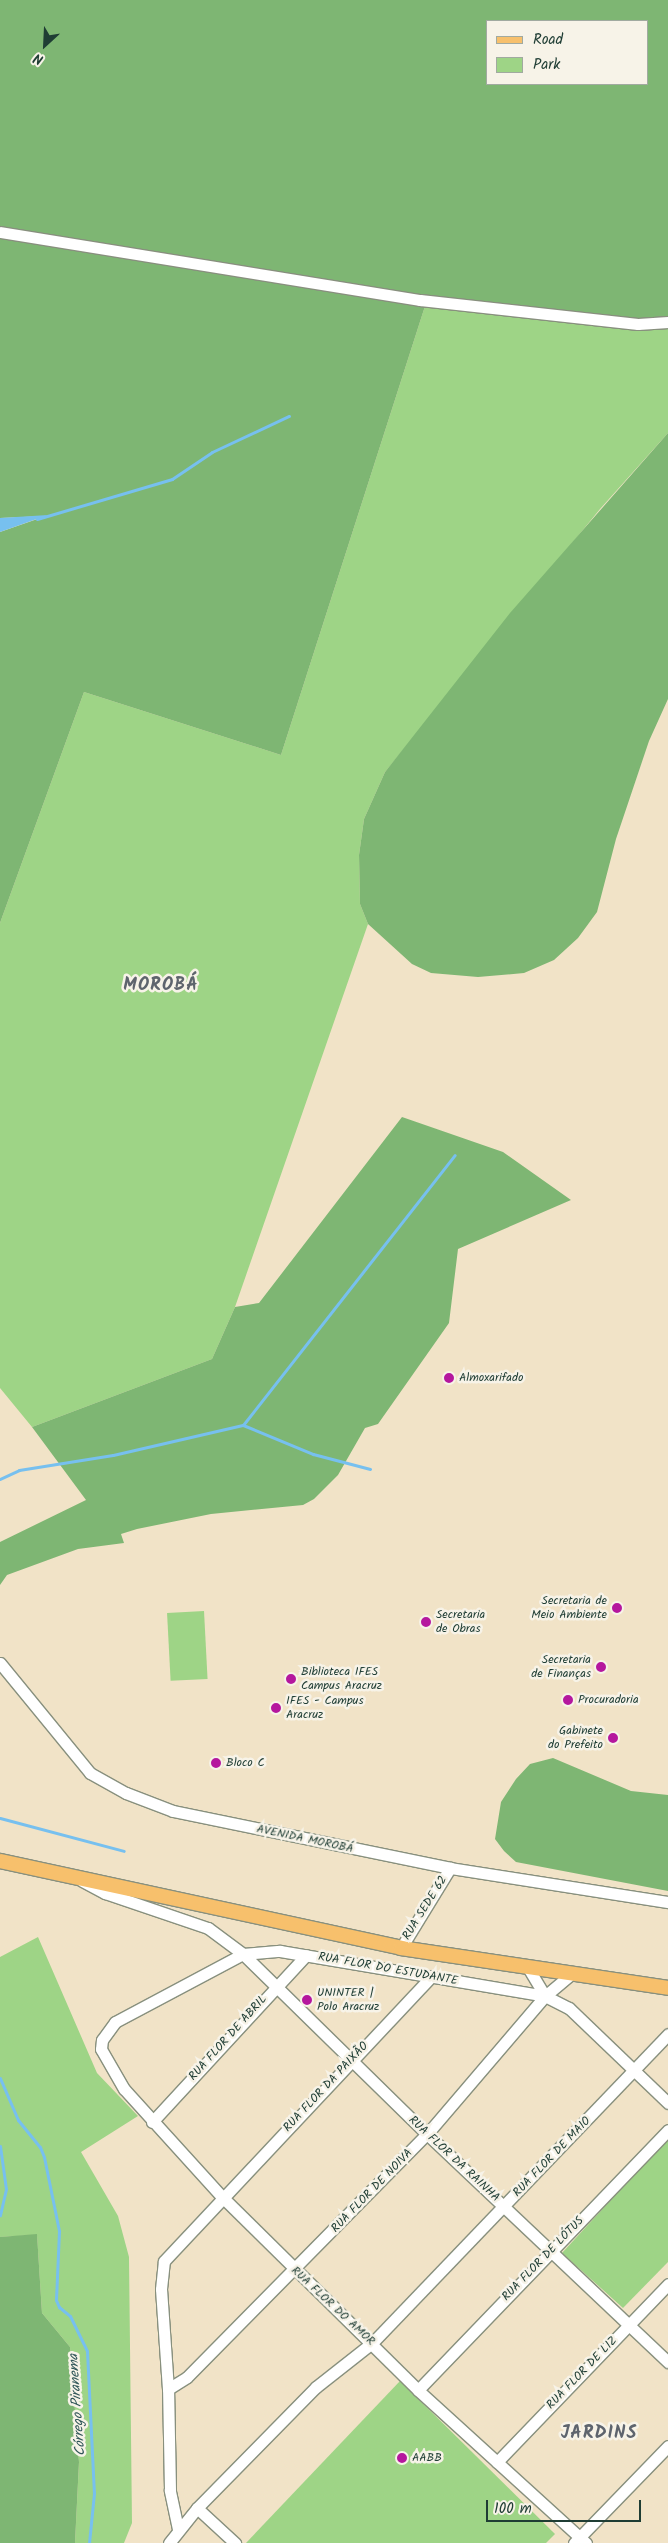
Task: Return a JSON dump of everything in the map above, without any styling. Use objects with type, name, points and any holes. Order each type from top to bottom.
[{"type":"main road","points":[[0,1861],[401,1948],[527,1966],[570,1975],[668,1988]]},
{"type":"street","points":[[0,232],[420,300],[638,324],[668,322]]},
{"type":"street","name":"AVENIDA MOROBÁ","points":[[0,1663],[90,1773],[126,1793],[173,1811],[450,1868],[668,1902]]},
{"type":"street","name":"RUA SEDE 62","points":[[401,1948],[450,1868]]},
{"type":"street","name":"RUA FLOR DA RAINHA","points":[[79,1878],[87,1886],[105,1894],[208,1928],[243,1954],[427,2134],[629,2323],[668,2362]]},
{"type":"street","name":"RUA FLOR DO ESTUDANTE","points":[[101,2049],[106,2032],[115,2022],[243,1954],[262,1951],[306,1955],[545,1996],[569,2008],[668,2103]]},
{"type":"street","name":"RUA FLOR DE ABRIL","points":[[152,2122],[275,1986],[306,1955]]},
{"type":"street","points":[[527,1966],[545,1996]]},
{"type":"street","name":"RUA FLOR DE NOIVA","points":[[168,2389],[187,2377],[427,2134],[545,1996],[570,1975]]},
{"type":"street","name":"RUA FLOR DA PAIXÃO","points":[[178,2529],[170,2490],[168,2389],[161,2290],[164,2261],[350,2059],[430,1977]]},
{"type":"street","name":"RUA FLOR DE MAIO","points":[[169,2543],[178,2529],[197,2508],[316,2387],[372,2343],[635,2072],[668,2034]]},
{"type":"street","name":"RUA FLOR DO AMOR","points":[[101,2049],[124,2089],[223,2198],[418,2390],[580,2541]]},
{"type":"street","name":"RUA FLOR DE LÓTUS","points":[[418,2390],[668,2130]]},
{"type":"street","name":"RUA FLOR DE LIZ","points":[[497,2462],[668,2284]]},
{"type":"street","points":[[580,2541],[668,2446]]},
{"type":"street","points":[[197,2508],[235,2543]]},
{"type":"green space","points":[[0,0],[668,0],[668,328],[426,303],[281,755],[84,692],[0,923],[0,532],[46,516],[0,518]]},
{"type":"green space","points":[[426,303],[668,328],[668,433],[600,509],[385,772],[364,819],[359,855],[360,904],[368,924],[235,1307],[212,1359],[32,1427],[0,1388],[0,923],[84,692],[281,755]]},
{"type":"green space","points":[[668,433],[668,699],[649,741],[616,839],[597,912],[578,938],[554,960],[524,973],[478,977],[431,973],[412,964],[368,924],[360,904],[359,855],[364,819],[385,772],[510,613]]},
{"type":"green space","points":[[402,1117],[503,1152],[571,1200],[458,1249],[449,1323],[378,1424],[365,1428],[338,1475],[314,1499],[303,1505],[211,1514],[137,1529],[121,1534],[124,1543],[78,1549],[7,1575],[0,1585],[0,1542],[86,1500],[32,1427],[212,1359],[235,1307],[259,1303]]},
{"type":"green space","points":[[204,1611],[208,1679],[171,1681],[167,1613]]},
{"type":"green space","points":[[553,1758],[631,1791],[668,1795],[668,1891],[516,1862],[504,1851],[495,1839],[501,1802],[516,1779],[530,1764]]},
{"type":"green space","points":[[38,1937],[97,2073],[138,2116],[81,2152],[118,2216],[129,2257],[132,2523],[124,2543],[75,2543],[79,2462],[70,2347],[42,2313],[37,2235],[0,2237],[0,1957]]},
{"type":"green space","points":[[668,2138],[668,2262],[623,2308],[562,2253]]},
{"type":"green space","points":[[37,2234],[42,2313],[70,2347],[79,2462],[75,2543],[0,2543],[0,2237]]},
{"type":"green space","name":"AABB","points":[[400,2381],[555,2534],[546,2543],[246,2543]]},
{"type":"water","points":[[48,515],[0,532],[0,518]]},
{"type":"waterway","points":[[37,519],[172,479],[212,452],[289,416]]},
{"type":"waterway","points":[[0,1479],[19,1470],[113,1455],[243,1425],[455,1155]]},
{"type":"waterway","points":[[243,1425],[313,1454],[370,1469]]},
{"type":"waterway","points":[[0,1818],[124,1851]]},
{"type":"waterway","name":"Córrego Piranema","points":[[0,2078],[18,2120],[40,2147],[44,2157],[59,2231],[56,2300],[59,2307],[70,2316],[87,2351],[94,2493],[89,2543]]},
{"type":"waterway","points":[[0,2146],[6,2189],[0,2215]]},
{"type":"place","name":"Almoxarifado","points":[[449,1378]]},
{"type":"place","name":"Secretaria de Meio Ambiente","points":[[617,1608]]},
{"type":"place","name":"Secretaria de Obras","points":[[426,1622]]},
{"type":"place","name":"Secretaria de Finanças","points":[[601,1667]]},
{"type":"place","name":"Biblioteca IFES Campus Aracruz","points":[[291,1679]]},
{"type":"place","name":"Procuradoria","points":[[568,1700]]},
{"type":"place","name":"IFES - Campus Aracruz","points":[[276,1708]]},
{"type":"place","name":"Gabinete do Prefeito","points":[[613,1738]]},
{"type":"place","name":"Bloco C","points":[[216,1763]]},
{"type":"place","name":"UNINTER | Polo Aracruz","points":[[307,2000]]},
{"type":"place","name":"AABB","points":[[402,2458]]},
{"type":"district","name":"MOROBÁ","points":[[161,986]]},
{"type":"district","name":"JARDINS","points":[[599,2434]]}]
